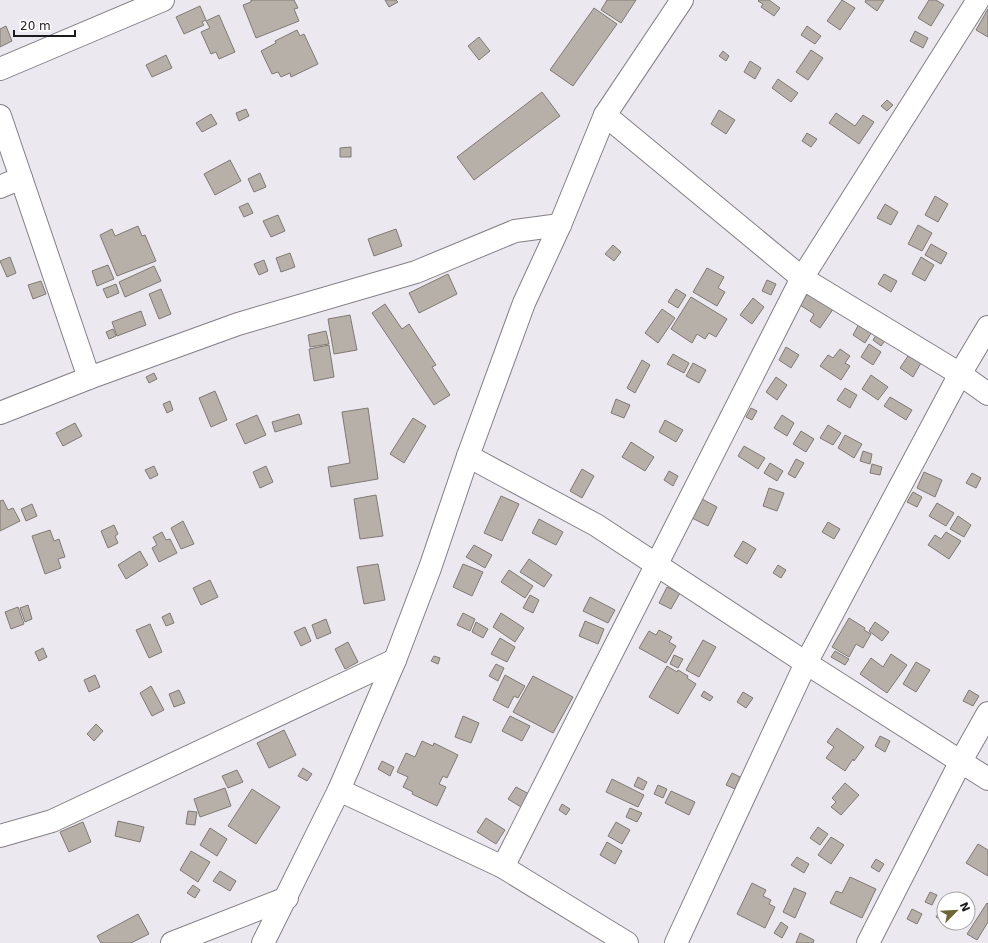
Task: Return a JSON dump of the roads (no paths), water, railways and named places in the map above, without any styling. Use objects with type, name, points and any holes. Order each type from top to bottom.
[{"type":"street","points":[[0,69],[162,0]]},
{"type":"street","points":[[263,943],[287,898],[339,790],[395,660],[430,568],[468,456],[524,303],[560,225],[605,114],[682,0]]},
{"type":"street","points":[[503,867],[802,278],[978,0]]},
{"type":"street","points":[[605,114],[802,278],[960,374],[988,394]]},
{"type":"street","points":[[0,116],[89,378]]},
{"type":"street","points":[[0,187],[21,178]]},
{"type":"street","points":[[0,413],[89,378],[238,324],[416,272],[515,231],[560,225]]},
{"type":"street","points":[[676,943],[806,663],[960,374],[988,327]]},
{"type":"street","points":[[468,456],[596,525],[806,663],[988,779]]},
{"type":"street","points":[[0,836],[52,821],[395,660]]},
{"type":"street","points":[[868,943],[961,761],[988,713]]},
{"type":"street","points":[[339,790],[503,867],[627,943]]},
{"type":"street","points":[[172,943],[287,898]]}]
